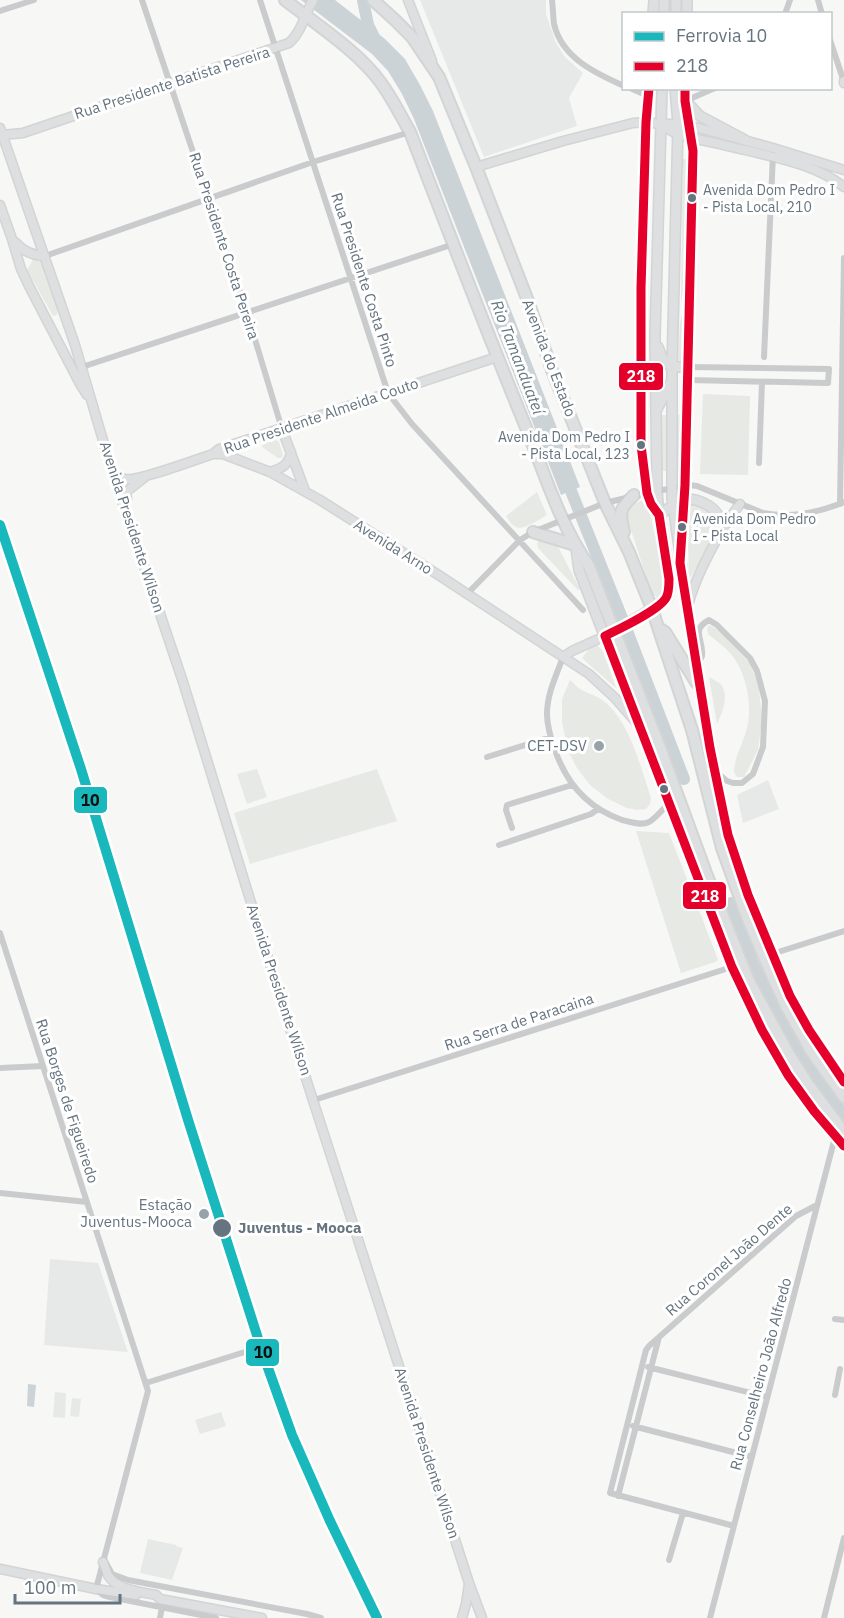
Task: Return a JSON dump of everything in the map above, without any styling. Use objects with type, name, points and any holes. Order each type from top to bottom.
[{"type":"highway","points":[[285,0],[306,13],[371,71],[391,98],[410,132],[497,357],[566,518],[576,547],[589,566],[610,634],[661,750],[749,981],[790,1056],[840,1135]]},
{"type":"highway","name":"Avenida do Estado","points":[[376,2],[412,37],[439,77],[528,301],[602,503],[629,552],[652,609],[692,730],[722,848],[743,906],[786,1006],[811,1051],[844,1097]]},
{"type":"highway","points":[[629,552],[620,517],[623,506],[634,495]]},
{"type":"highway","points":[[610,634],[652,609],[667,596],[669,579],[659,515]]},
{"type":"highway","points":[[532,532],[576,547]]},
{"type":"highway","points":[[658,627],[665,632],[700,686]]},
{"type":"main road","name":"Rua Presidente Batista Pereira","points":[[6,145],[23,133],[289,43],[294,39],[313,0]]},
{"type":"main road","points":[[408,0],[439,77]]},
{"type":"main road","points":[[659,515],[655,336],[662,90]]},
{"type":"main road","points":[[675,90],[678,124],[672,367],[672,488],[700,686],[728,835],[736,861],[790,996],[808,1030],[844,1082]]},
{"type":"main road","points":[[676,90],[700,116],[745,140],[817,171],[844,187]]},
{"type":"main road","points":[[681,563],[693,151],[685,100],[686,90]]},
{"type":"main road","points":[[648,92],[641,288],[641,445],[647,493],[659,515]]},
{"type":"main road","points":[[476,167],[633,123],[678,124],[745,140]]},
{"type":"main road","points":[[660,124],[677,134],[691,138],[773,153],[844,170]]},
{"type":"main road","name":"Rua Presidente Batista Pereira","points":[[1,132],[23,133]]},
{"type":"main road","name":"Avenida Presidente Wilson","points":[[1,132],[87,382],[89,398],[183,682],[289,1026],[482,1618]]},
{"type":"main road","name":"Avenida Presidente Wilson","points":[[0,206],[21,268],[89,398]]},
{"type":"main road","points":[[12,239],[32,255],[45,256]]},
{"type":"main road","points":[[21,268],[27,258],[32,255]]},
{"type":"main road","points":[[641,288],[656,313]]},
{"type":"main road","points":[[674,321],[679,315],[690,288]]},
{"type":"main road","points":[[655,336],[664,361],[672,367],[688,367]]},
{"type":"main road","name":"Rua Presidente Almeida Couto","points":[[112,471],[124,479],[133,479],[497,357]]},
{"type":"main road","points":[[672,380],[688,380]]},
{"type":"main road","points":[[656,412],[672,380]]},
{"type":"main road","name":"Rua Presidente Costa Pereira","points":[[282,429],[305,492]]},
{"type":"main road","points":[[270,472],[285,466],[290,459],[291,452]]},
{"type":"main road","name":"Avenida Arno","points":[[213,454],[223,454],[270,472],[467,594],[604,687],[640,727]]},
{"type":"main road","name":"Rua Presidente Almeida Couto","points":[[124,506],[127,499],[126,492],[146,475]]},
{"type":"main road","points":[[659,515],[683,500],[708,499],[723,512],[724,525]]},
{"type":"main road","points":[[688,607],[696,583],[724,525],[740,504]]},
{"type":"main road","points":[[563,657],[610,634],[640,727],[732,967],[759,1023],[798,1090],[840,1135],[844,1146]]},
{"type":"main road","points":[[104,1562],[109,1577],[117,1584],[156,1595],[161,1603]]},
{"type":"main road","points":[[0,1569],[161,1603],[262,1618]]},
{"type":"main road","name":"Avenida Presidente Wilson","points":[[462,1618],[469,1583]]},
{"type":"street","points":[[0,11],[34,0]]},
{"type":"street","name":"Rua Presidente Costa Pereira","points":[[142,0],[247,313],[282,429]]},
{"type":"street","name":"Rua Presidente Costa Pinto","points":[[260,0],[388,393],[412,424],[583,610]]},
{"type":"street","points":[[552,0],[554,25],[561,42],[572,56],[585,67],[622,85]]},
{"type":"street","points":[[832,43],[844,82]]},
{"type":"street","points":[[685,100],[711,90]]},
{"type":"street","points":[[45,256],[313,162],[410,132]]},
{"type":"street","points":[[764,357],[773,153]]},
{"type":"street","points":[[82,368],[454,244]]},
{"type":"street","points":[[467,594],[520,540],[532,532],[602,503],[634,495],[685,485],[697,486],[763,513],[780,516],[798,516],[842,503],[844,258]]},
{"type":"street","points":[[688,367],[829,369],[828,383],[688,380]]},
{"type":"street","points":[[750,368],[751,381]]},
{"type":"street","points":[[779,368],[779,382]]},
{"type":"street","points":[[759,463],[762,381]]},
{"type":"street","points":[[698,666],[702,655],[698,631],[701,625],[709,620],[750,658],[757,671],[765,701],[763,747],[753,774],[742,783],[733,783],[728,782],[715,771]]},
{"type":"street","points":[[563,657],[549,695],[547,715],[558,760],[572,785],[583,797],[610,815],[641,824],[650,822],[669,803]]},
{"type":"street","points":[[487,757],[551,737]]},
{"type":"street","points":[[512,828],[506,810],[507,805],[572,785]]},
{"type":"street","points":[[499,844],[591,814],[598,808]]},
{"type":"street","points":[[772,954],[844,932]]},
{"type":"street","name":"Rua Borges de Figueiredo","points":[[0,933],[146,1383],[148,1396],[96,1589]]},
{"type":"street","name":"Rua Serra de Paracaina","points":[[314,1100],[732,967]]},
{"type":"street","points":[[0,1068],[43,1066]]},
{"type":"street","name":"Rua Conselheiro João Alfredo","points":[[710,1618],[817,1205],[840,1135]]},
{"type":"street","points":[[0,1193],[87,1202]]},
{"type":"street","name":"Rua Coronel João Dente","points":[[659,1336],[618,1496],[612,1494],[610,1490],[646,1350],[659,1336],[796,1216],[817,1205]]},
{"type":"street","points":[[835,1319],[844,1320]]},
{"type":"street","points":[[146,1383],[248,1351]]},
{"type":"street","points":[[642,1366],[767,1397]]},
{"type":"street","points":[[835,1395],[841,1374]]},
{"type":"street","points":[[626,1425],[752,1457]]},
{"type":"street","points":[[618,1496],[734,1526]]},
{"type":"street","points":[[669,1560],[683,1513]]},
{"type":"street","points":[[824,1618],[841,1564],[844,1538]]},
{"type":"street","points":[[104,1562],[112,1574],[128,1580],[321,1618]]},
{"type":"street","points":[[160,1618],[161,1603],[216,1618]]},
{"type":"shaded area","points":[[420,0],[546,0],[546,14],[556,43],[565,57],[583,73],[569,98],[577,126],[484,157]]},
{"type":"shaded area","points":[[683,159],[687,159],[684,285],[681,304]]},
{"type":"shaded area","points":[[34,258],[42,260],[58,306],[57,315],[53,316],[27,270]]},
{"type":"shaded area","points":[[685,304],[682,362],[678,362],[680,323]]},
{"type":"shaded area","points":[[703,394],[750,396],[748,475],[700,474]]},
{"type":"shaded area","points":[[662,415],[666,415],[666,471],[662,471]]},
{"type":"shaded area","points":[[678,415],[681,415],[680,471],[677,471]]},
{"type":"shaded area","points":[[276,440],[279,442],[282,458],[278,458],[262,447],[264,443]]},
{"type":"shaded area","points":[[537,492],[547,515],[519,528],[511,524],[506,516]]},
{"type":"shaded area","points":[[641,501],[647,502],[649,506],[664,585],[663,593],[657,597],[652,594],[626,515],[630,505]]},
{"type":"shaded area","points":[[691,503],[713,513],[717,528],[691,577],[689,575],[687,507]]},
{"type":"shaded area","points":[[540,539],[556,543],[580,589],[578,590],[538,548],[537,543]]},
{"type":"shaded area","points":[[710,625],[721,632],[749,662],[759,690],[762,719],[758,750],[744,777],[737,777],[734,772],[749,719],[747,688],[736,660],[709,635],[707,630]]},
{"type":"shaded area","points":[[597,645],[603,651],[616,688],[582,658],[590,648]]},
{"type":"shaded area","points":[[709,677],[721,684],[725,694],[723,709],[717,724]]},
{"type":"shaded area","points":[[570,680],[580,689],[605,702],[621,722],[634,747],[651,798],[646,809],[627,808],[608,799],[590,785],[577,768],[568,751],[562,722],[562,699]]},
{"type":"shaded area","points":[[257,769],[267,797],[247,804],[237,774]]},
{"type":"shaded area","points":[[377,769],[397,821],[250,864],[234,813]]},
{"type":"shaded area","points":[[768,780],[779,809],[743,823],[737,795]]},
{"type":"shaded area","points":[[636,831],[669,833],[717,957],[718,960],[715,962],[681,973]]},
{"type":"shaded area","points":[[50,1259],[98,1263],[128,1352],[44,1345]]},
{"type":"shaded area","points":[[55,1392],[66,1393],[65,1418],[53,1417]]},
{"type":"shaded area","points":[[72,1398],[81,1399],[79,1417],[70,1416]]},
{"type":"shaded area","points":[[221,1412],[226,1426],[200,1434],[195,1420]]},
{"type":"shaded area","points":[[148,1539],[183,1548],[172,1580],[140,1573]]},
{"type":"water","name":"Rio Tamanduateí","points":[[301,0],[335,0],[385,39],[405,59],[420,85],[433,111],[580,487],[561,495],[414,119],[402,94],[388,71],[372,54]]},
{"type":"water","points":[[28,1384],[36,1385],[34,1407],[27,1406]]},
{"type":"waterway","points":[[363,0],[368,25],[375,39]]},
{"type":"waterway","name":"Rio Tamanduateí","points":[[565,476],[684,779]]},
{"type":"waterway","name":"Rio Tamanduateí","points":[[731,903],[753,964],[773,1004],[806,1061],[844,1115]]},
{"type":"rail line","name":"10","points":[[0,525],[81,769],[189,1123],[263,1354],[292,1435],[377,1618]]},
{"type":"transit line","name":"218","points":[[649,90],[641,288],[641,445],[647,493],[659,515],[669,586],[668,594],[662,603],[638,619],[605,636],[732,967],[762,1030],[788,1075],[814,1111],[844,1146]]},
{"type":"transit line","name":"218","points":[[685,90],[693,151],[685,485],[680,563],[710,748],[728,835],[748,895],[790,996],[809,1030],[844,1082]]},
{"type":"place","name":"Avenida Dom Pedro I - Pista Local, 210","points":[[692,198]]},
{"type":"place","name":"Avenida Dom Pedro I - Pista Local, 123","points":[[641,445]]},
{"type":"place","name":"Avenida Dom Pedro I - Pista Local","points":[[682,527]]},
{"type":"place","name":"CET-DSV","points":[[599,746]]},
{"type":"place","name":"Estação Juventus-Mooca","points":[[204,1214]]},
{"type":"place","name":"Juventus - Mooca","points":[[222,1228]]}]
